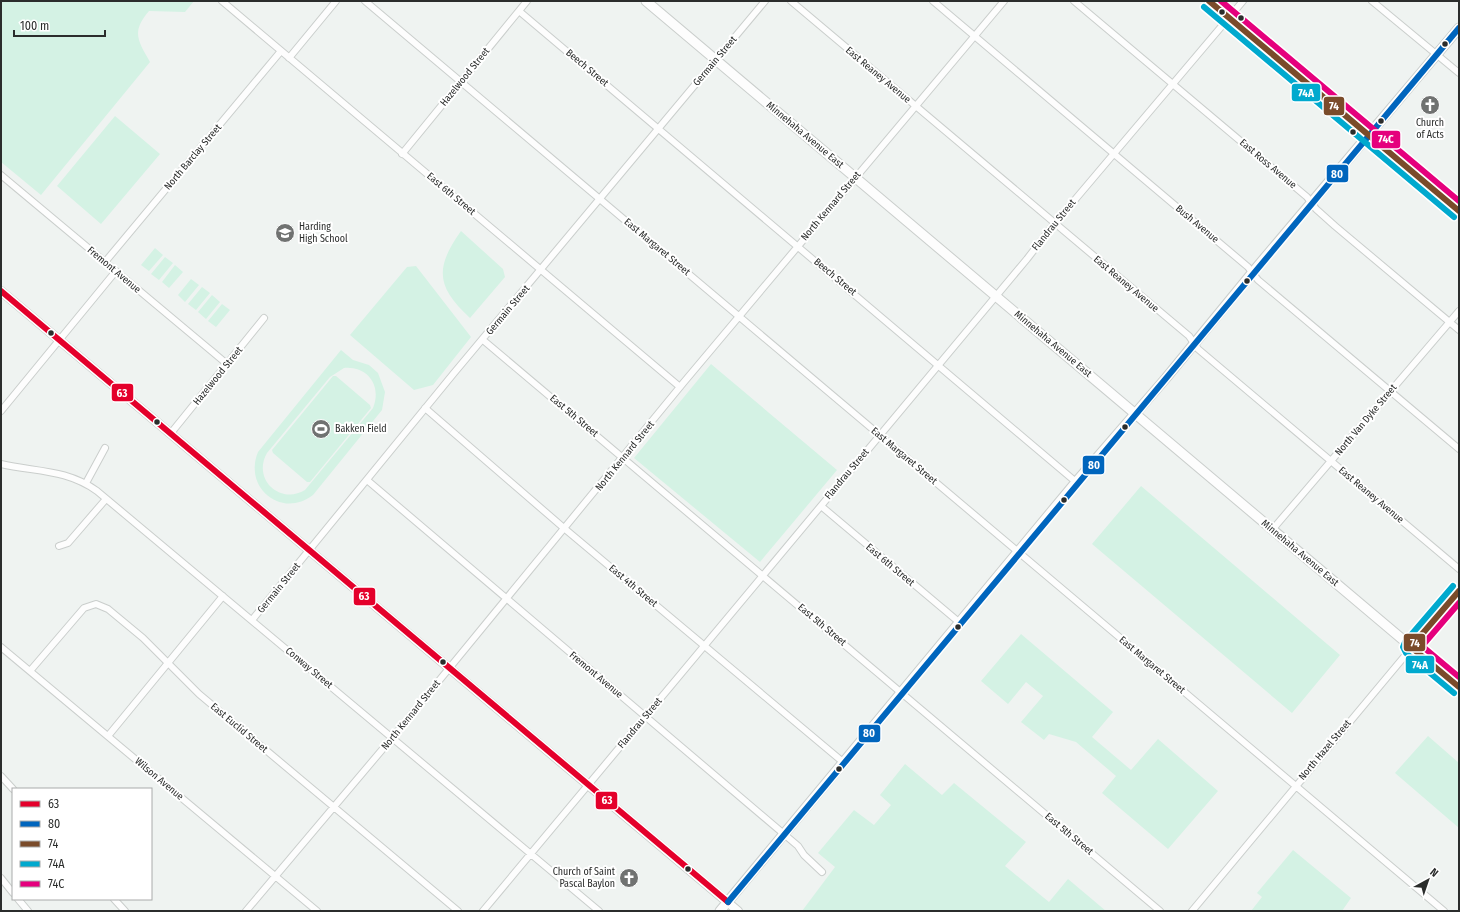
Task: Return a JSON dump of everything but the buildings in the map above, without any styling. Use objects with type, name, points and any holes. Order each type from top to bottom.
[{"type":"main road","name":"Minnehaha Avenue East","points":[[646,1],[1459,687]]},
{"type":"main road","points":[[720,911],[1076,482],[1368,134],[1459,28]]},
{"type":"street","name":"East 6th Street","points":[[222,1],[680,388]]},
{"type":"street","points":[[289,58],[336,1]]},
{"type":"street","name":"East Margaret Street","points":[[365,1],[1444,911]]},
{"type":"street","name":"Hazelwood Street","points":[[402,154],[527,1]]},
{"type":"street","name":"Germain Street","points":[[252,620],[715,59],[765,1]]},
{"type":"street","name":"East Reaney Avenue","points":[[791,1],[1188,336],[1198,349],[1459,569]]},
{"type":"street","name":"Bush Avenue","points":[[933,1],[1248,267],[1258,280],[1459,450]]},
{"type":"street","name":"North Kennard Street","points":[[246,911],[392,738],[798,246],[1004,1]]},
{"type":"street","name":"East Ross Avenue","points":[[1074,1],[1301,192],[1339,229],[1459,330]]},
{"type":"street","points":[[1210,1],[1459,211]]},
{"type":"street","name":"Flandrau Street","points":[[483,911],[996,297],[1113,153],[1242,1]]},
{"type":"street","points":[[1372,1],[1459,73]]},
{"type":"street","name":"Beech Street","points":[[519,11],[1076,482]]},
{"type":"street","name":"North Barclay Street","points":[[105,262],[281,51]]},
{"type":"street","name":"Fremont Avenue","points":[[2,178],[228,364]]},
{"type":"street","points":[[1,411],[58,339],[116,271]]},
{"type":"street","points":[[1,291],[450,667],[738,911]]},
{"type":"street","name":"North Van Dyke Street","points":[[1272,530],[1459,311]]},
{"type":"street","name":"Hazelwood Street","points":[[170,433],[228,364],[264,318]]},
{"type":"street","name":"East 5th Street","points":[[483,340],[1160,911]]},
{"type":"street","name":"East 4th Street","points":[[426,408],[565,528],[843,762]]},
{"type":"street","points":[[86,483],[104,448]]},
{"type":"street","name":"Conway Street","points":[[1,464],[64,474],[86,483],[599,911]]},
{"type":"street","name":"Fremont Avenue","points":[[367,480],[798,846],[804,855],[822,872]]},
{"type":"street","points":[[59,546],[68,543],[106,499]]},
{"type":"street","name":"East 6th Street","points":[[821,506],[960,623]]},
{"type":"street","name":"North Hazel Street","points":[[1192,911],[1459,591]]},
{"type":"street","points":[[108,736],[167,662],[223,596]]},
{"type":"street","name":"East Euclid Street","points":[[30,671],[81,611],[88,606],[96,604],[108,609],[143,638],[199,694],[458,911]]},
{"type":"street","name":"Wilson Avenue","points":[[1,647],[317,911]]},
{"type":"street","points":[[1,776],[12,788]]},
{"type":"street","points":[[1,878],[12,892]]},
{"type":"street","points":[[19,900],[28,911]]},
{"type":"street","points":[[115,900],[125,911]]},
{"type":"green space","points":[[1,1],[194,1],[185,12],[149,11],[143,18],[138,31],[138,36],[142,48],[150,62],[41,195],[1,162]]},
{"type":"green space","points":[[115,116],[160,154],[101,224],[57,186]]},
{"type":"green space","points":[[461,231],[503,269],[505,277],[470,318],[451,297],[443,277],[443,267],[446,256]]},
{"type":"green space","points":[[155,248],[163,255],[149,271],[141,265]]},
{"type":"green space","points":[[165,257],[173,263],[159,280],[151,274]]},
{"type":"green space","points":[[175,265],[183,272],[169,288],[162,282]]},
{"type":"green space","points":[[416,266],[471,337],[433,385],[414,390],[350,335],[407,267]]},
{"type":"green space","points":[[191,279],[199,285],[185,302],[178,295]]},
{"type":"green space","points":[[202,287],[210,293],[196,310],[188,304]]},
{"type":"green space","points":[[212,295],[220,302],[206,319],[198,312]]},
{"type":"green space","points":[[222,304],[230,310],[216,327],[208,321]]},
{"type":"green space","points":[[341,350],[353,360],[369,365],[378,373],[385,392],[382,410],[313,495],[301,502],[289,503],[278,501],[268,496],[261,488],[256,477],[255,465],[258,452]],"holes":[[[344,368],[360,370],[371,379],[376,392],[373,408],[305,490],[296,494],[278,492],[271,487],[263,472],[263,463],[267,453],[330,377]]]},
{"type":"green space","points":[[711,364],[837,470],[760,562],[634,458]]},
{"type":"green space","name":"Bakken Field","points":[[333,376],[336,376],[370,405],[371,408],[310,482],[307,482],[273,453],[272,450]]},
{"type":"green space","points":[[1141,486],[1340,655],[1292,713],[1092,544]]},
{"type":"green space","points":[[1021,634],[1113,712],[1092,737],[1131,770],[1158,739],[1218,791],[1168,849],[1102,793],[1116,776],[1076,742],[1049,734],[1044,740],[1021,722],[1043,696],[1026,682],[1008,704],[981,681]]},
{"type":"green space","points":[[1428,736],[1459,763],[1459,828],[1395,773]]},
{"type":"green space","points":[[905,764],[942,795],[954,783],[1026,842],[1005,866],[1049,902],[1068,879],[1106,911],[802,911],[835,867],[818,853],[854,810],[874,825],[891,805],[880,795]]},
{"type":"green space","points":[[1293,850],[1351,898],[1342,911],[1251,911],[1262,897],[1257,893]]},
{"type":"transit line","name":"74","points":[[1209,1],[1459,211]]},
{"type":"transit line","name":"74C","points":[[1221,1],[1459,201]]},
{"type":"transit line","name":"74A","points":[[1204,7],[1454,217]]},
{"type":"transit line","name":"80","points":[[728,902],[1459,28]]},
{"type":"transit line","name":"63","points":[[1,291],[728,902]]},
{"type":"transit line","name":"74A","points":[[1453,586],[1405,642],[1403,647],[1406,653],[1454,693]]},
{"type":"transit line","name":"74","points":[[1459,591],[1411,647],[1459,687]]},
{"type":"transit line","name":"74C","points":[[1459,603],[1422,646],[1459,677]]},
{"type":"place","name":"Church of Acts","points":[[1430,105]]},
{"type":"place","name":"Harding High School","points":[[285,233]]},
{"type":"place","name":"Bakken Field","points":[[321,429]]},
{"type":"place","name":"Church of Saint Pascal Baylon","points":[[629,878]]}]
